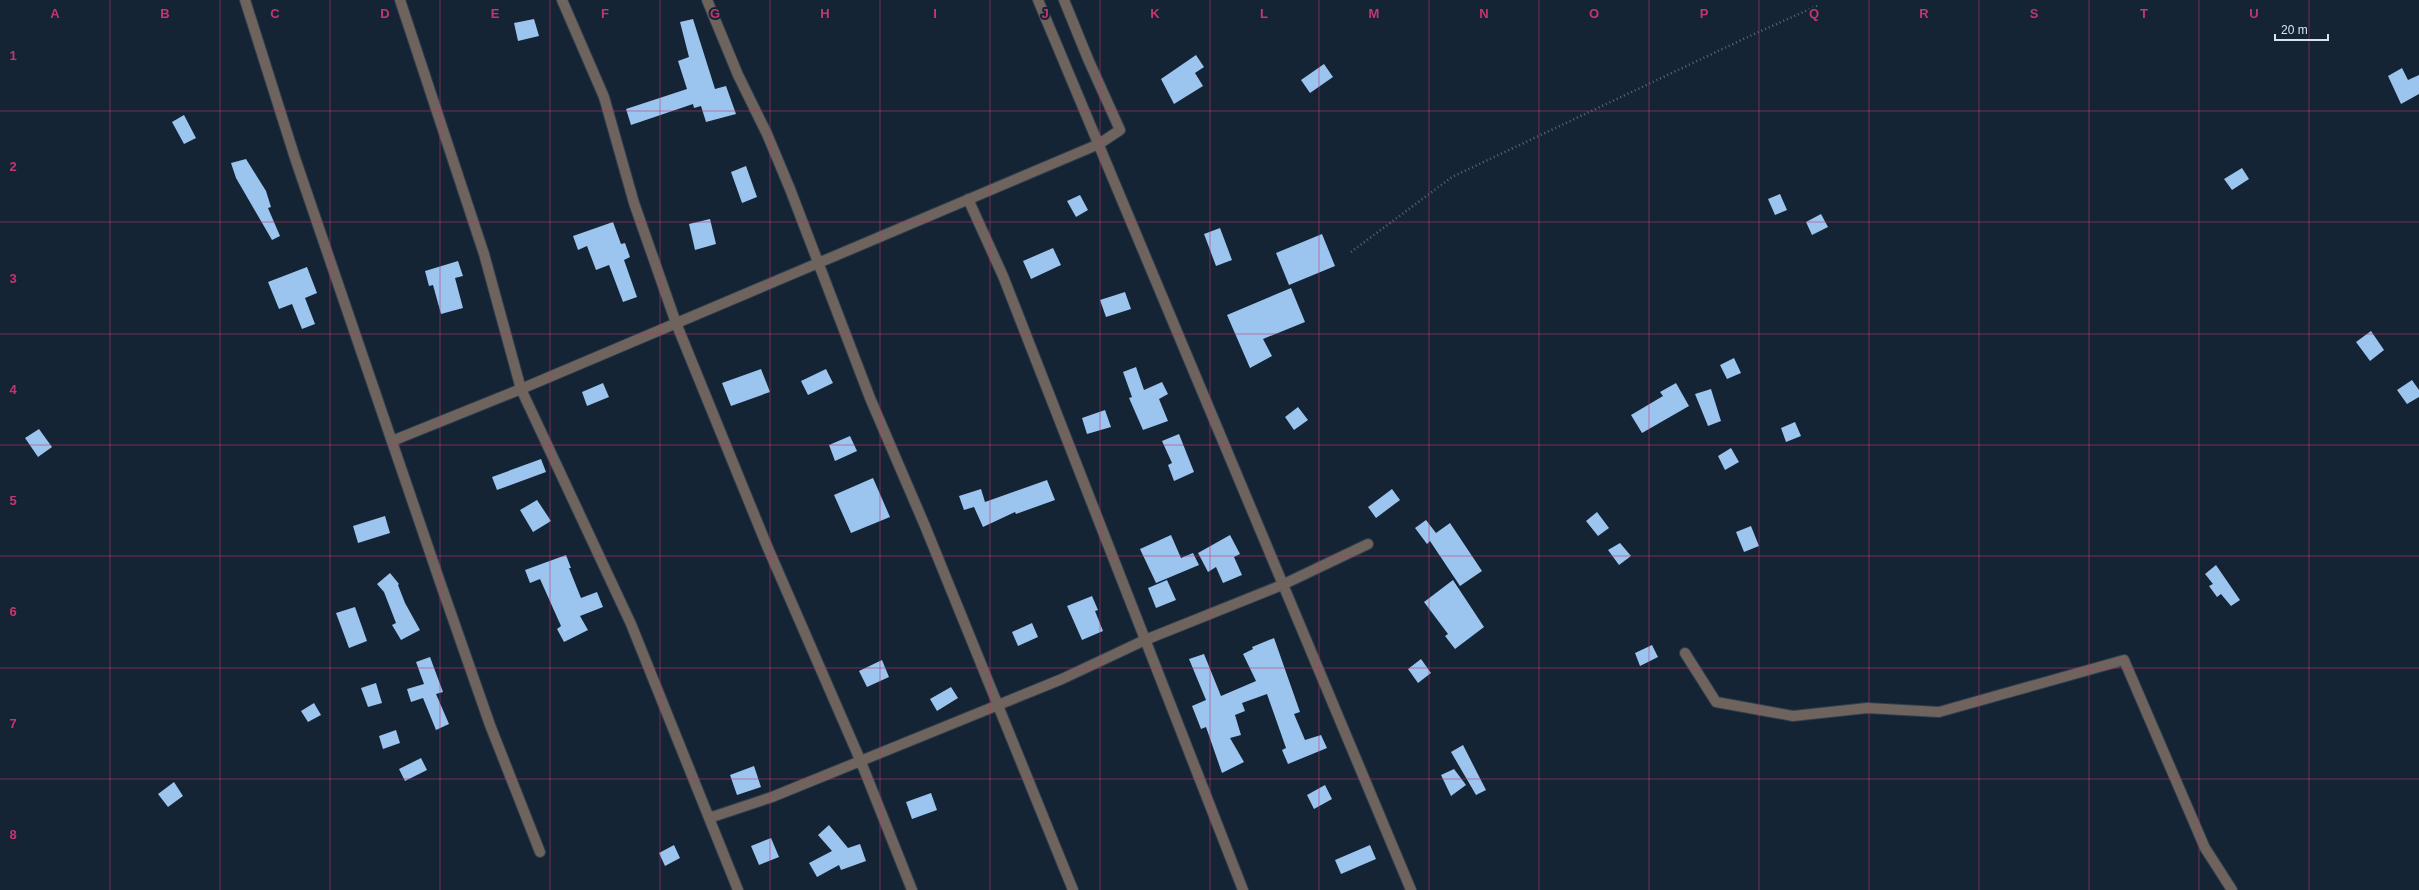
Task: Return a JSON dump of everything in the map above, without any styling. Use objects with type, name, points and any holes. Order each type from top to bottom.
[{"type":"street","points":[[245,0],[310,203],[490,726],[540,852]]},
{"type":"street","points":[[400,0],[484,254],[521,389],[631,624],[738,890]]},
{"type":"street","points":[[562,0],[604,97],[634,204],[676,323],[767,546],[861,762],[912,890]]},
{"type":"street","points":[[707,0],[738,75],[767,134],[819,262],[870,398],[998,704],[1073,890]]},
{"type":"street","points":[[1038,0],[1411,890]]},
{"type":"street","points":[[392,441],[521,389],[1099,144],[1120,130],[1088,59],[1064,0]]},
{"type":"street","points":[[968,199],[1003,276],[1243,890]]},
{"type":"street","points":[[709,818],[772,797],[861,762],[998,704],[1062,679],[1145,640],[1282,584],[1368,544]]},
{"type":"street","points":[[1685,653],[1716,702],[1793,716],[1866,708],[1940,712],[2124,660],[2205,848],[2232,890]]},
{"type":"path","points":[[1351,252],[1452,177],[1752,35],[1819,5]]},
{"type":"building","points":[[534,19],[539,36],[518,41],[514,23]]},
{"type":"building","points":[[693,19],[715,89],[726,86],[736,114],[706,122],[701,106],[694,108],[693,104],[631,125],[626,109],[687,89],[678,61],[689,57],[680,22]]},
{"type":"building","points":[[1196,55],[1204,67],[1195,73],[1203,86],[1174,104],[1161,79]]},
{"type":"building","points":[[1324,64],[1333,77],[1310,93],[1301,80]]},
{"type":"building","points":[[2402,68],[2408,80],[2419,75],[2419,94],[2401,104],[2388,76]]},
{"type":"building","points":[[184,115],[196,138],[184,144],[172,122]]},
{"type":"building","points":[[246,159],[266,191],[271,207],[268,208],[280,236],[272,240],[236,178],[231,163]]},
{"type":"building","points":[[746,166],[757,197],[742,203],[731,172]]},
{"type":"building","points":[[2242,168],[2249,179],[2232,190],[2224,179]]},
{"type":"building","points":[[1780,194],[1787,210],[1775,215],[1768,199]]},
{"type":"building","points":[[1080,195],[1088,210],[1076,217],[1067,201]]},
{"type":"building","points":[[1821,214],[1828,227],[1812,235],[1806,222]]},
{"type":"building","points":[[710,219],[716,244],[695,250],[689,224]]},
{"type":"building","points":[[613,222],[621,244],[625,243],[630,257],[624,260],[637,297],[623,302],[609,265],[596,270],[587,246],[578,250],[573,236]]},
{"type":"building","points":[[1220,228],[1232,260],[1216,266],[1204,234]]},
{"type":"building","points":[[1322,234],[1335,266],[1289,285],[1276,253]]},
{"type":"building","points":[[1053,248],[1061,265],[1031,279],[1023,261]]},
{"type":"building","points":[[458,261],[463,276],[455,278],[463,308],[441,314],[433,285],[429,286],[425,271]]},
{"type":"building","points":[[307,267],[317,293],[305,298],[315,324],[302,329],[292,304],[279,309],[268,282]]},
{"type":"building","points":[[1291,288],[1305,322],[1263,339],[1272,356],[1250,368],[1227,315]]},
{"type":"building","points":[[1125,292],[1131,309],[1106,317],[1100,300]]},
{"type":"building","points":[[2371,331],[2384,350],[2370,361],[2356,342]]},
{"type":"building","points":[[1734,358],[1741,373],[1727,379],[1720,365]]},
{"type":"building","points":[[1136,367],[1144,390],[1162,382],[1168,394],[1159,399],[1168,421],[1143,430],[1129,398],[1132,397],[1123,372]]},
{"type":"building","points":[[761,369],[770,392],[731,406],[722,383]]},
{"type":"building","points":[[826,369],[833,383],[808,395],[801,381]]},
{"type":"building","points":[[2412,380],[2419,390],[2419,397],[2407,404],[2397,390]]},
{"type":"building","points":[[603,383],[609,397],[587,406],[582,392]]},
{"type":"building","points":[[1676,383],[1689,406],[1642,433],[1631,415],[1663,396],[1660,392]]},
{"type":"building","points":[[1711,389],[1721,421],[1708,426],[1695,394]]},
{"type":"building","points":[[1298,407],[1308,420],[1294,430],[1285,417]]},
{"type":"building","points":[[1105,410],[1111,427],[1087,434],[1082,418]]},
{"type":"building","points":[[1795,422],[1801,436],[1786,442],[1781,428]]},
{"type":"building","points":[[39,429],[52,447],[38,457],[25,438]]},
{"type":"building","points":[[1179,434],[1194,472],[1174,481],[1168,465],[1172,463],[1162,441]]},
{"type":"building","points":[[850,436],[857,451],[835,461],[829,445]]},
{"type":"building","points":[[1731,448],[1739,462],[1725,470],[1718,456]]},
{"type":"building","points":[[541,459],[546,472],[497,490],[492,477]]},
{"type":"building","points":[[873,478],[890,517],[851,533],[834,495]]},
{"type":"building","points":[[1047,480],[1055,500],[1016,514],[1015,512],[983,527],[974,507],[964,510],[959,496],[981,489],[985,502]]},
{"type":"building","points":[[1392,489],[1400,500],[1376,518],[1368,507]]},
{"type":"building","points":[[537,500],[551,521],[533,532],[520,510]]},
{"type":"building","points":[[1597,512],[1609,528],[1598,536],[1586,521]]},
{"type":"building","points":[[385,516],[390,533],[358,543],[353,526]]},
{"type":"building","points":[[1426,520],[1436,533],[1450,523],[1482,571],[1460,586],[1430,541],[1427,544],[1415,528]]},
{"type":"building","points":[[1751,526],[1759,546],[1744,552],[1736,532]]},
{"type":"building","points":[[1171,535],[1181,558],[1193,553],[1199,565],[1156,583],[1140,549]]},
{"type":"building","points":[[1230,535],[1240,554],[1234,557],[1242,575],[1223,583],[1216,567],[1208,572],[1198,553]]},
{"type":"building","points":[[1620,543],[1631,556],[1619,565],[1608,550]]},
{"type":"building","points":[[566,555],[571,568],[569,568],[581,598],[597,592],[603,607],[580,616],[588,630],[564,642],[557,629],[561,626],[540,579],[530,583],[525,570]]},
{"type":"building","points":[[2216,565],[2240,600],[2231,606],[2221,594],[2217,597],[2209,586],[2213,584],[2205,574]]},
{"type":"building","points":[[390,573],[399,584],[398,585],[405,603],[420,630],[401,640],[392,625],[396,623],[384,592],[377,584]]},
{"type":"building","points":[[1167,580],[1176,600],[1156,608],[1148,588]]},
{"type":"building","points":[[1453,580],[1484,627],[1455,649],[1445,636],[1448,634],[1424,602]]},
{"type":"building","points":[[1092,596],[1098,610],[1095,611],[1103,631],[1082,640],[1067,606]]},
{"type":"building","points":[[355,607],[367,641],[349,648],[336,613]]},
{"type":"building","points":[[1032,623],[1038,637],[1018,646],[1012,632]]},
{"type":"building","points":[[1274,638],[1300,712],[1294,714],[1305,740],[1321,735],[1327,748],[1288,764],[1282,750],[1286,748],[1267,694],[1242,703],[1245,711],[1235,715],[1241,735],[1230,738],[1244,762],[1222,773],[1206,727],[1201,729],[1192,706],[1206,700],[1189,659],[1204,654],[1221,696],[1256,681],[1243,654],[1253,649],[1252,647]]},
{"type":"building","points":[[1652,645],[1658,657],[1640,666],[1635,653]]},
{"type":"building","points":[[430,657],[443,692],[436,694],[449,724],[436,730],[423,698],[411,702],[407,689],[424,684],[416,662]]},
{"type":"building","points":[[1421,659],[1431,673],[1418,683],[1408,669]]},
{"type":"building","points":[[882,660],[889,677],[867,687],[859,671]]},
{"type":"building","points":[[376,683],[382,703],[368,707],[361,688]]},
{"type":"building","points":[[951,687],[958,698],[937,711],[930,699]]},
{"type":"building","points":[[314,703],[321,715],[308,722],[301,711]]},
{"type":"building","points":[[396,730],[400,743],[383,749],[379,736]]},
{"type":"building","points":[[1463,745],[1486,790],[1476,795],[1451,752]]},
{"type":"building","points":[[421,758],[427,770],[405,781],[399,769]]},
{"type":"building","points":[[754,766],[761,787],[737,795],[730,775]]},
{"type":"building","points":[[1454,769],[1466,785],[1451,796],[1441,775]]},
{"type":"building","points":[[174,782],[183,796],[168,807],[158,794]]},
{"type":"building","points":[[1325,785],[1332,799],[1314,809],[1307,795]]},
{"type":"building","points":[[931,793],[937,810],[912,819],[906,802]]},
{"type":"building","points":[[829,825],[848,848],[860,844],[866,861],[841,870],[839,865],[817,877],[809,863],[832,851],[818,835]]},
{"type":"building","points":[[771,838],[779,857],[759,865],[751,846]]},
{"type":"building","points":[[674,845],[680,858],[665,866],[659,853]]},
{"type":"building","points":[[1370,845],[1376,859],[1341,874],[1335,860]]}]
